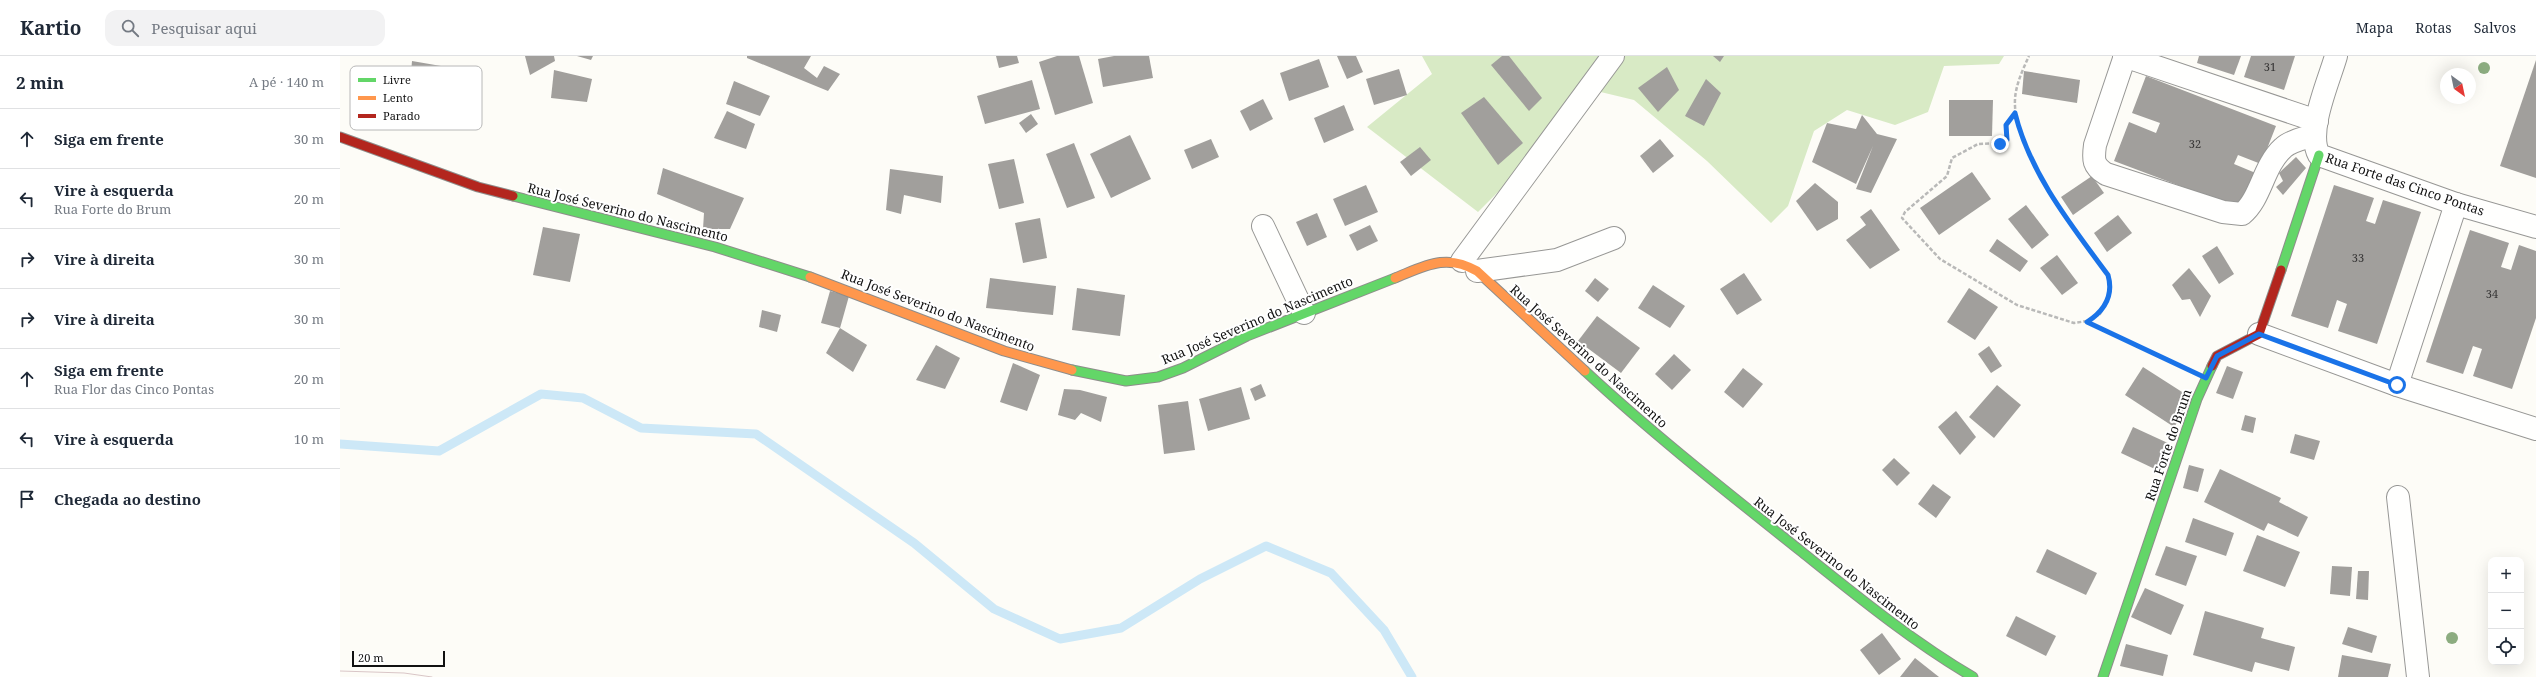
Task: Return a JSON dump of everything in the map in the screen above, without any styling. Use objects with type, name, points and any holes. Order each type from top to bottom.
[{"type":"street","points":[[1470,266],[1613,56]]},
{"type":"street","points":[[2124,56],[2095,145],[2093,160],[2098,169],[2106,174],[2223,212],[2242,214],[2250,207],[2262,179],[2284,147],[2317,137]]},
{"type":"street","name":"Rua Forte das Cinco Pontas","points":[[2124,56],[2181,65],[2317,137],[2456,204],[2536,227]]},
{"type":"street","points":[[2336,56],[2317,137],[2259,334],[2397,385],[2536,429]]},
{"type":"street","name":"Rua José Severino do Nascimento","points":[[340,137],[478,187],[715,248],[836,285],[1004,351],[1078,372],[1126,381],[1158,377],[1183,368],[1247,336],[1433,263],[1449,260],[1470,266],[1601,386],[1688,462],[1935,655],[1973,677]]},
{"type":"street","points":[[2397,385],[2456,204]]},
{"type":"street","points":[[1263,226],[1304,314]]},
{"type":"street","points":[[1470,266],[1557,260],[1614,238]]},
{"type":"street","name":"Rua Forte do Brum","points":[[2103,677],[2206,378],[2217,356],[2259,334]]},
{"type":"street","points":[[2398,497],[2418,677]]},
{"type":"path","points":[[2015,113],[2006,125],[2007,140],[2000,144],[1978,144],[1952,158],[1947,176],[1905,212],[1902,218],[1940,259],[2017,305],[2074,323],[2087,322],[2100,314],[2108,298],[2110,283],[2108,275],[2061,212],[2021,139],[2015,113],[2015,98],[2021,76],[2029,56]]},
{"type":"path","points":[[2087,322],[2206,378]]},
{"type":"green space","points":[[1422,56],[2004,56],[1999,64],[1944,66],[1928,112],[1895,125],[1847,110],[1814,131],[1788,206],[1771,223],[1707,161],[1634,100],[1584,88],[1535,155],[1478,212],[1367,127],[1432,74]]},
{"type":"building","points":[[525,56],[554,56],[555,61],[530,75]]},
{"type":"building","points":[[577,56],[593,56],[591,60]]},
{"type":"building","points":[[747,56],[811,56],[804,68],[817,78],[824,66],[840,74],[828,91],[747,58]]},
{"type":"building","points":[[996,56],[1017,56],[1019,63],[999,68]]},
{"type":"building","points":[[1057,56],[1079,56],[1093,103],[1055,115],[1039,62]]},
{"type":"building","points":[[1114,56],[1149,56],[1153,78],[1103,87],[1098,59]]},
{"type":"building","points":[[1337,56],[1356,56],[1363,72],[1347,79]]},
{"type":"building","points":[[1502,56],[1509,56],[1542,98],[1529,111],[1491,65]]},
{"type":"building","points":[[1713,56],[1724,56],[1720,62]]},
{"type":"building","points":[[2199,56],[2241,56],[2234,75],[2197,63]]},
{"type":"building","points":[[2251,56],[2295,56],[2284,90],[2244,77]]},
{"type":"building","points":[[1319,59],[1329,87],[1289,101],[1280,73]]},
{"type":"building","points":[[2536,60],[2536,178],[2500,166]]},
{"type":"building","points":[[412,61],[441,66],[412,66]]},
{"type":"building","points":[[1667,67],[1679,90],[1658,112],[1638,88]]},
{"type":"building","points":[[1399,69],[1407,95],[1374,105],[1366,79]]},
{"type":"building","points":[[554,70],[592,79],[587,102],[551,98]]},
{"type":"building","points":[[2024,71],[2080,80],[2077,103],[2022,94]]},
{"type":"building","points":[[2146,76],[2276,126],[2261,164],[2238,155],[2234,164],[2258,174],[2244,210],[2114,161],[2129,122],[2156,133],[2160,123],[2132,113]]},
{"type":"building","points":[[1706,79],[1721,93],[1704,126],[1685,116]]},
{"type":"building","points":[[1032,80],[1040,109],[985,124],[977,96]]},
{"type":"building","points":[[734,81],[770,96],[760,116],[726,104]]},
{"type":"building","points":[[1484,97],[1523,143],[1498,165],[1461,113]]},
{"type":"building","points":[[1263,99],[1273,119],[1250,131],[1240,111]]},
{"type":"building","points":[[1949,100],[1993,100],[1992,136],[1949,136]]},
{"type":"building","points":[[1344,105],[1354,130],[1324,143],[1314,118]]},
{"type":"building","points":[[727,111],[755,124],[746,149],[714,138]]},
{"type":"building","points":[[1031,114],[1038,124],[1026,133],[1019,123]]},
{"type":"building","points":[[1862,115],[1877,134],[1897,139],[1871,193],[1856,189],[1873,146],[1856,184],[1812,162],[1827,123],[1856,129]]},
{"type":"building","points":[[1130,135],[1151,179],[1111,198],[1090,154]]},
{"type":"building","points":[[1211,139],[1219,157],[1192,169],[1184,150]]},
{"type":"building","points":[[1660,139],[1674,156],[1653,173],[1640,156]]},
{"type":"building","points":[[1074,143],[1095,198],[1067,208],[1046,154]]},
{"type":"building","points":[[1420,147],[1431,160],[1411,176],[1400,162]]},
{"type":"building","points":[[2296,157],[2306,168],[2283,195],[2276,187],[2283,181],[2279,173]]},
{"type":"building","points":[[1014,159],[1024,203],[999,209],[988,164]]},
{"type":"building","points":[[663,168],[744,198],[730,229],[703,229],[704,213],[657,194]]},
{"type":"building","points":[[890,169],[943,176],[941,203],[904,195],[901,214],[886,210]]},
{"type":"building","points":[[1972,172],[1991,199],[1939,235],[1920,208]]},
{"type":"building","points":[[2092,176],[2104,193],[2073,215],[2061,197]]},
{"type":"building","points":[[1815,183],[1838,202],[1838,219],[1817,231],[1796,201]]},
{"type":"building","points":[[1366,185],[1378,212],[1345,226],[1333,199]]},
{"type":"building","points":[[2334,185],[2374,198],[2366,221],[2375,224],[2383,200],[2421,212],[2377,344],[2338,331],[2347,304],[2337,300],[2328,328],[2291,316]]},
{"type":"building","points":[[2026,205],[2049,235],[2032,249],[2008,219]]},
{"type":"building","points":[[1871,209],[1900,250],[1870,269],[1846,240],[1866,225],[1860,217]]},
{"type":"building","points":[[1317,213],[1327,237],[1307,246],[1296,222]]},
{"type":"building","points":[[2118,215],[2132,233],[2107,252],[2094,233]]},
{"type":"building","points":[[1040,218],[1047,258],[1023,263],[1015,223]]},
{"type":"building","points":[[1370,225],[1378,241],[1357,251],[1349,235]]},
{"type":"building","points":[[543,227],[580,234],[570,282],[533,275]]},
{"type":"building","points":[[2470,230],[2509,243],[2501,267],[2511,270],[2519,245],[2536,251],[2536,318],[2512,389],[2473,376],[2482,349],[2473,346],[2463,374],[2426,362]]},
{"type":"building","points":[[1997,239],[2028,261],[2020,272],[1989,251]]},
{"type":"building","points":[[2217,246],[2234,274],[2219,284],[2202,256]]},
{"type":"building","points":[[2057,255],[2078,283],[2062,295],[2040,268]]},
{"type":"building","points":[[2189,268],[2211,296],[2200,317],[2190,299],[2182,300],[2172,285]]},
{"type":"building","points":[[1744,273],[1762,300],[1737,315],[1720,289]]},
{"type":"building","points":[[990,278],[1056,286],[1053,315],[986,308]]},
{"type":"building","points":[[1595,278],[1609,289],[1598,302],[1585,291]]},
{"type":"building","points":[[1653,285],[1685,306],[1670,328],[1638,308]]},
{"type":"building","points":[[1077,288],[1125,295],[1120,336],[1072,330]]},
{"type":"building","points":[[1969,288],[1998,307],[1975,340],[1947,322]]},
{"type":"building","points":[[830,291],[849,296],[840,328],[821,323]]},
{"type":"building","points":[[762,310],[781,315],[777,332],[759,327]]},
{"type":"building","points":[[1597,316],[1640,348],[1621,373],[1578,341]]},
{"type":"building","points":[[840,328],[867,345],[853,372],[826,353]]},
{"type":"building","points":[[936,345],[960,358],[945,389],[916,380]]},
{"type":"building","points":[[1989,346],[2002,366],[1991,373],[1978,354]]},
{"type":"building","points":[[1674,354],[1691,370],[1672,390],[1655,374]]},
{"type":"building","points":[[1013,363],[1040,375],[1027,411],[1000,402]]},
{"type":"building","points":[[2227,366],[2243,372],[2233,399],[2216,393]]},
{"type":"building","points":[[2143,367],[2193,399],[2174,427],[2125,395]]},
{"type":"building","points":[[1743,368],[1763,384],[1743,408],[1724,392]]},
{"type":"building","points":[[1261,384],[1266,396],[1255,401],[1250,389]]},
{"type":"building","points":[[1997,385],[2021,405],[1994,438],[1969,417]]},
{"type":"building","points":[[1241,387],[1250,419],[1208,431],[1199,399]]},
{"type":"building","points":[[1064,389],[1080,390],[1107,397],[1101,422],[1081,413],[1075,420],[1058,415]]},
{"type":"building","points":[[1188,401],[1195,450],[1164,454],[1158,405]]},
{"type":"building","points":[[1956,411],[1976,437],[1960,455],[1938,427]]},
{"type":"building","points":[[2245,415],[2256,418],[2253,433],[2241,430]]},
{"type":"building","points":[[2133,427],[2170,444],[2157,470],[2121,453]]},
{"type":"building","points":[[2295,434],[2320,441],[2314,460],[2290,453]]},
{"type":"building","points":[[1894,458],[1910,473],[1897,486],[1882,470]]},
{"type":"building","points":[[2189,465],[2204,469],[2198,492],[2183,488]]},
{"type":"building","points":[[2220,469],[2281,498],[2279,502],[2308,517],[2298,537],[2268,523],[2264,531],[2204,502]]},
{"type":"building","points":[[1933,484],[1951,497],[1936,518],[1918,504]]},
{"type":"building","points":[[2193,518],[2234,533],[2226,556],[2185,542]]},
{"type":"building","points":[[2257,535],[2300,552],[2285,587],[2243,571]]},
{"type":"building","points":[[2166,546],[2197,556],[2186,586],[2155,575]]},
{"type":"building","points":[[2047,549],[2097,573],[2086,595],[2036,572]]},
{"type":"building","points":[[2332,566],[2352,567],[2350,596],[2330,594]]},
{"type":"building","points":[[2358,571],[2369,571],[2368,600],[2356,599]]},
{"type":"building","points":[[2145,588],[2184,605],[2171,635],[2131,617]]},
{"type":"building","points":[[2205,611],[2264,628],[2261,638],[2295,647],[2289,671],[2255,662],[2252,672],[2193,655]]},
{"type":"building","points":[[2016,616],[2056,636],[2046,656],[2006,636]]},
{"type":"building","points":[[2348,627],[2377,636],[2372,653],[2342,644]]},
{"type":"building","points":[[1882,633],[1901,659],[1879,675],[1860,650]]},
{"type":"building","points":[[2126,644],[2168,655],[2163,676],[2120,666]]},
{"type":"building","points":[[2342,655],[2391,664],[2388,677],[2338,677]]},
{"type":"building","points":[[1915,658],[1939,677],[1900,677]]},
{"type":"waterway","points":[[340,444],[439,451],[541,394],[583,398],[641,428],[756,434],[914,543],[994,609],[1060,639],[1121,628],[1200,579],[1266,546],[1331,573],[1384,630],[1412,677]]},
{"type":"tram line","points":[[340,671],[404,673],[432,677]]},
{"type":"traffic: fast","points":[[2281,270],[2319,155]]},
{"type":"traffic: fast","points":[[513,196],[715,247],[810,277]]},
{"type":"traffic: fast","points":[[1072,370],[1126,381],[1158,377],[1183,368],[1247,336],[1395,278]]},
{"type":"traffic: fast","points":[[2103,677],[2197,399],[2212,366]]},
{"type":"traffic: fast","points":[[1585,371],[1611,395],[1692,463],[1843,585],[1885,618],[1973,677]]},
{"type":"traffic: slow","points":[[1395,278],[1416,269],[1445,262],[1466,266],[1477,271],[1585,371]]},
{"type":"traffic: slow","points":[[810,277],[1004,351],[1072,370]]},
{"type":"traffic: jam","points":[[340,137],[478,187],[513,196]]},
{"type":"traffic: jam","points":[[2212,366],[2217,356],[2259,334],[2281,270]]},
{"type":"route","points":[[2000,144],[2007,140],[2006,125],[2015,113],[2021,139],[2061,212],[2108,275],[2110,283],[2108,298],[2100,314],[2087,322],[2206,378],[2208,371],[2217,356],[2231,348],[2243,344],[2259,334],[2397,385]]}]
